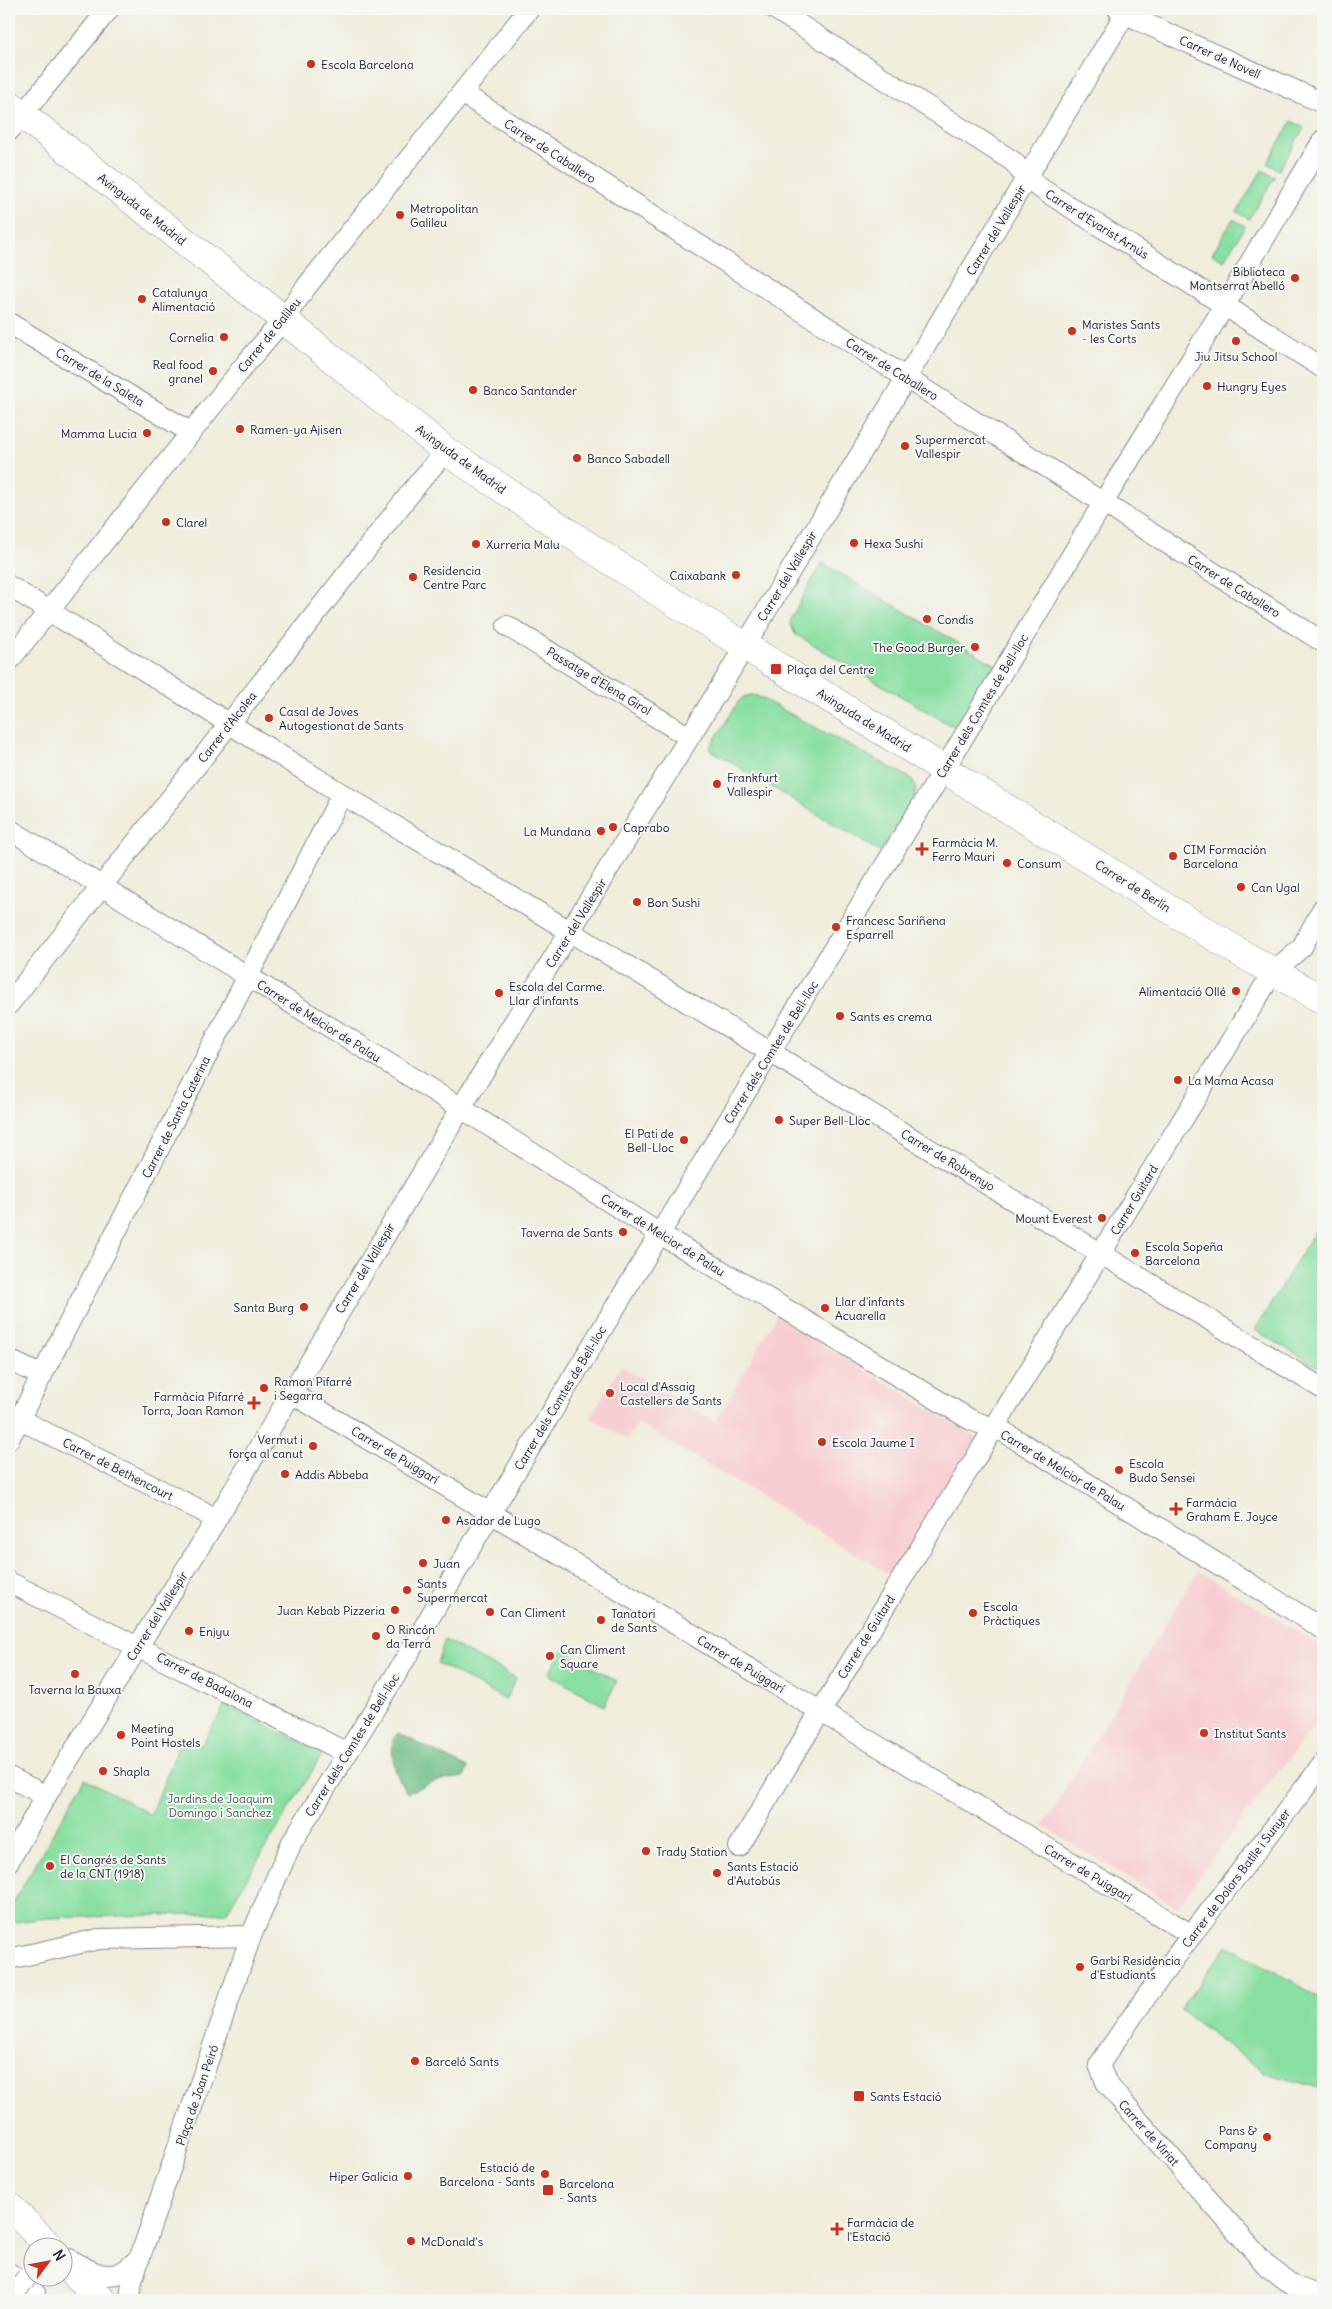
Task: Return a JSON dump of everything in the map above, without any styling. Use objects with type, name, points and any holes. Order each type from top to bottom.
[{"type":"main road","name":"Avinguda de Madrid","points":[[13,116],[283,320],[446,451],[645,584],[902,744],[945,768]]},
{"type":"main road","name":"Carrer de Berlín","points":[[945,768],[1273,972],[1323,1000]]},
{"type":"main road","points":[[9,2206],[39,2236]]},
{"type":"main road","points":[[72,2271],[102,2300]]},
{"type":"street","points":[[13,116],[109,9]]},
{"type":"street","name":"Carrer de Galileu","points":[[9,661],[48,609],[283,320],[306,286],[529,9]]},
{"type":"street","name":"Carrer d'Evarist Arnús","points":[[775,9],[1014,162],[1026,179],[1323,368]]},
{"type":"street","name":"Carrer del Vallespir","points":[[9,1861],[46,1796],[216,1520],[461,1108],[571,932],[745,646],[1026,179],[1123,10]]},
{"type":"street","name":"Carrer de Novell","points":[[1123,10],[1323,103]]},
{"type":"street","name":"Carrer de Caballero","points":[[462,93],[906,378],[1323,642]]},
{"type":"street","name":"Carrer dels Comtes de Bell-lloc","points":[[237,1974],[250,1936],[292,1842],[400,1668],[491,1513],[770,1052],[945,768],[1323,140]]},
{"type":"street","name":"Carrer de la Saleta","points":[[9,322],[190,432]]},
{"type":"street","name":"Carrer d'Alcolea","points":[[9,1004],[420,481],[446,451]]},
{"type":"street","name":"Carrer de Robrenyo","points":[[9,586],[342,794],[1102,1253],[1323,1389]]},
{"type":"street","name":"Passatge d'Elena Girol","points":[[507,626],[690,737]]},
{"type":"street","name":"Carrer de Santa Caterina","points":[[9,1439],[342,794]]},
{"type":"street","name":"Carrer de Melcior de Palau","points":[[9,829],[461,1108],[660,1234],[971,1420],[994,1428],[1323,1629]]},
{"type":"street","points":[[1273,972],[1302,947],[1323,908]]},
{"type":"street","name":"Carrer Guitard","points":[[994,1428],[1273,972]]},
{"type":"street","points":[[9,1360],[42,1376]]},
{"type":"street","name":"Carrer de Puiggarí","points":[[291,1393],[1192,1935]]},
{"type":"street","name":"Carrer de Bethencourt","points":[[19,1419],[202,1511],[216,1520]]},
{"type":"street","name":"Carrer de Guitard","points":[[739,1847],[994,1428]]},
{"type":"street","name":"Carrer de Badalona","points":[[9,1582],[347,1753]]},
{"type":"street","name":"Carrer de Dolors Batlle i Sunyer","points":[[1099,2065],[1131,2017],[1192,1935],[1323,1764]]},
{"type":"street","points":[[9,1777],[46,1796]]},
{"type":"street","points":[[9,1960],[99,1939],[250,1936]]},
{"type":"street","name":"Plaça de Joan Peiró","points":[[130,2300],[132,2280],[139,2258],[217,2039],[237,1974]]},
{"type":"street","name":"Carrer de Viriat","points":[[1099,2065],[1106,2082],[1118,2097],[1266,2266],[1293,2286],[1323,2297]]},
{"type":"street","points":[[72,2261],[87,2270],[105,2275],[121,2273],[139,2258]]},
{"type":"street","points":[[9,2300],[22,2280]]},
{"type":"street","points":[[108,2300],[132,2280]]},
{"type":"shaded area","name":"Escola Jaume I","points":[[778,1313],[790,1320],[788,1324],[977,1438],[896,1578],[638,1423],[628,1439],[590,1418],[621,1366],[716,1422]]},
{"type":"shaded area","name":"Institut Sants","points":[[1198,1571],[1323,1647],[1323,1714],[1205,1868],[1178,1908],[1043,1826]]},
{"type":"green space","points":[[1292,121],[1304,128],[1279,170],[1267,163]]},
{"type":"green space","points":[[1262,170],[1275,177],[1249,219],[1237,212]]},
{"type":"green space","points":[[1233,219],[1245,226],[1224,261],[1212,254]]},
{"type":"green space","name":"Plaça del Centre","points":[[822,563],[1001,668],[962,726],[950,725],[795,634],[790,622],[792,616]]},
{"type":"green space","name":"Plaça del Centre","points":[[757,696],[912,779],[916,788],[914,797],[880,852],[709,749],[739,701],[743,697]]},
{"type":"green space","points":[[1323,1218],[1323,1370],[1255,1330]]},
{"type":"green space","points":[[445,1640],[516,1678],[506,1700],[437,1663]]},
{"type":"green space","points":[[562,1650],[617,1681],[604,1706],[548,1674]]},
{"type":"green space","name":"Jardins de Joaquim Domingo i Sanchez","points":[[225,1705],[323,1753],[226,1913],[45,1918],[16,1922],[9,1919],[9,1910],[85,1778],[151,1815],[182,1738],[202,1745]]},
{"type":"green space","points":[[398,1733],[468,1768],[464,1777],[435,1781],[407,1793],[397,1774],[393,1760],[393,1739]]},
{"type":"green space","points":[[1227,1945],[1323,2000],[1323,2080],[1319,2088],[1266,2073],[1180,2010]]},
{"type":"place","name":"Escola Barcelona","points":[[311,64]]},
{"type":"place","name":"Metropolitan Galileu","points":[[400,215]]},
{"type":"place","name":"Biblioteca Montserrat Abelló","points":[[1295,278]]},
{"type":"place","name":"Catalunya Alimentació","points":[[142,299]]},
{"type":"place","name":"Maristes Sants - les Corts","points":[[1072,331]]},
{"type":"place","name":"Cornelia","points":[[224,337]]},
{"type":"place","name":"Jiu Jitsu School","points":[[1236,341]]},
{"type":"place","name":"Real food granel","points":[[213,371]]},
{"type":"place","name":"Hungry Eyes","points":[[1207,386]]},
{"type":"place","name":"Banco Santander","points":[[473,390]]},
{"type":"place","name":"Ramen-ya Ajisen","points":[[240,429]]},
{"type":"place","name":"Mamma Lucia","points":[[147,433]]},
{"type":"place","name":"Supermercat Vallespir","points":[[905,446]]},
{"type":"place","name":"Banco Sabadell","points":[[577,458]]},
{"type":"place","name":"Clarel","points":[[166,522]]},
{"type":"place","name":"Hexa Sushi","points":[[854,543]]},
{"type":"place","name":"Xurreria Malu","points":[[476,544]]},
{"type":"place","name":"Caixabank","points":[[736,575]]},
{"type":"place","name":"Residencia Centre Parc","points":[[413,577]]},
{"type":"place","name":"Condis","points":[[927,619]]},
{"type":"place","name":"The Good Burger","points":[[975,647]]},
{"type":"place","name":"Plaça del Centre","points":[[776,669]]},
{"type":"place","name":"Casal de Joves Autogestionat de Sants","points":[[269,718]]},
{"type":"place","name":"Frankfurt Vallespir","points":[[717,784]]},
{"type":"place","name":"Caprabo","points":[[613,827]]},
{"type":"place","name":"La Mundana","points":[[601,831]]},
{"type":"place","name":"Farmàcia M. Ferro Mauri","points":[[922,849]]},
{"type":"place","name":"CIM Formación Barcelona","points":[[1173,856]]},
{"type":"place","name":"Consum","points":[[1007,863]]},
{"type":"place","name":"Can Ugal","points":[[1241,887]]},
{"type":"place","name":"Bon Sushi","points":[[637,902]]},
{"type":"place","name":"Francesc Sariñena Esparrell","points":[[836,927]]},
{"type":"place","name":"Alimentació Ollé","points":[[1236,991]]},
{"type":"place","name":"Escola del Carme. Llar d'infants","points":[[499,993]]},
{"type":"place","name":"Sants es crema","points":[[840,1016]]},
{"type":"place","name":"La Mama Acasa","points":[[1178,1080]]},
{"type":"place","name":"Super Bell-Lloc","points":[[779,1120]]},
{"type":"place","name":"El Pati de Bell-Lloc","points":[[684,1140]]},
{"type":"place","name":"Mount Everest","points":[[1102,1218]]},
{"type":"place","name":"Taverna de Sants","points":[[623,1232]]},
{"type":"place","name":"Escola Sopeña Barcelona","points":[[1135,1253]]},
{"type":"place","name":"Santa Burg","points":[[304,1307]]},
{"type":"place","name":"Llar d'infants Acuarella","points":[[825,1308]]},
{"type":"place","name":"Ramon Pifarré i Segarra","points":[[264,1388]]},
{"type":"place","name":"Local d'Assaig Castellers de Sants","points":[[610,1393]]},
{"type":"place","name":"Farmàcia Pifarré Torra, Joan Ramon","points":[[254,1403]]},
{"type":"place","name":"Escola Jaume I","points":[[822,1442]]},
{"type":"place","name":"Vermut i força al canut","points":[[313,1446]]},
{"type":"place","name":"Escola Budo Sensei","points":[[1119,1470]]},
{"type":"place","name":"Addis Abbeba","points":[[285,1474]]},
{"type":"place","name":"Farmàcia Graham E. Joyce","points":[[1176,1509]]},
{"type":"place","name":"Asador de Lugo","points":[[446,1520]]},
{"type":"place","name":"Juan","points":[[423,1563]]},
{"type":"place","name":"Sants Supermercat","points":[[407,1590]]},
{"type":"place","name":"Juan Kebab Pizzeria","points":[[395,1610]]},
{"type":"place","name":"Can Climent","points":[[490,1612]]},
{"type":"place","name":"Escola Pràctiques","points":[[973,1613]]},
{"type":"place","name":"Tanatori de Sants","points":[[601,1620]]},
{"type":"place","name":"Enjyu","points":[[189,1631]]},
{"type":"place","name":"O Rincón da Terra","points":[[376,1636]]},
{"type":"place","name":"Can Climent Square","points":[[550,1656]]},
{"type":"place","name":"Taverna la Bauxa","points":[[75,1674]]},
{"type":"place","name":"Institut Sants","points":[[1204,1733]]},
{"type":"place","name":"Meeting Point Hostels","points":[[121,1735]]},
{"type":"place","name":"Shapla","points":[[103,1771]]},
{"type":"place","name":"Trady Station","points":[[646,1851]]},
{"type":"place","name":"El Congrés de Sants de la CNT (1918)","points":[[50,1866]]},
{"type":"place","name":"Sants Estació d'Autobús","points":[[717,1873]]},
{"type":"place","name":"Garbí Residència d'Estudiants","points":[[1080,1967]]},
{"type":"place","name":"Barceló Sants","points":[[415,2061]]},
{"type":"place","name":"Sants Estació","points":[[859,2096]]},
{"type":"place","name":"Pans & Company","points":[[1267,2137]]},
{"type":"place","name":"Estació de Barcelona - Sants","points":[[545,2174]]},
{"type":"place","name":"Hiper Galicia","points":[[408,2176]]},
{"type":"place","name":"Barcelona - Sants","points":[[548,2190]]},
{"type":"place","name":"Farmàcia de l'Estació","points":[[837,2229]]},
{"type":"place","name":"McDonald's","points":[[411,2241]]}]
